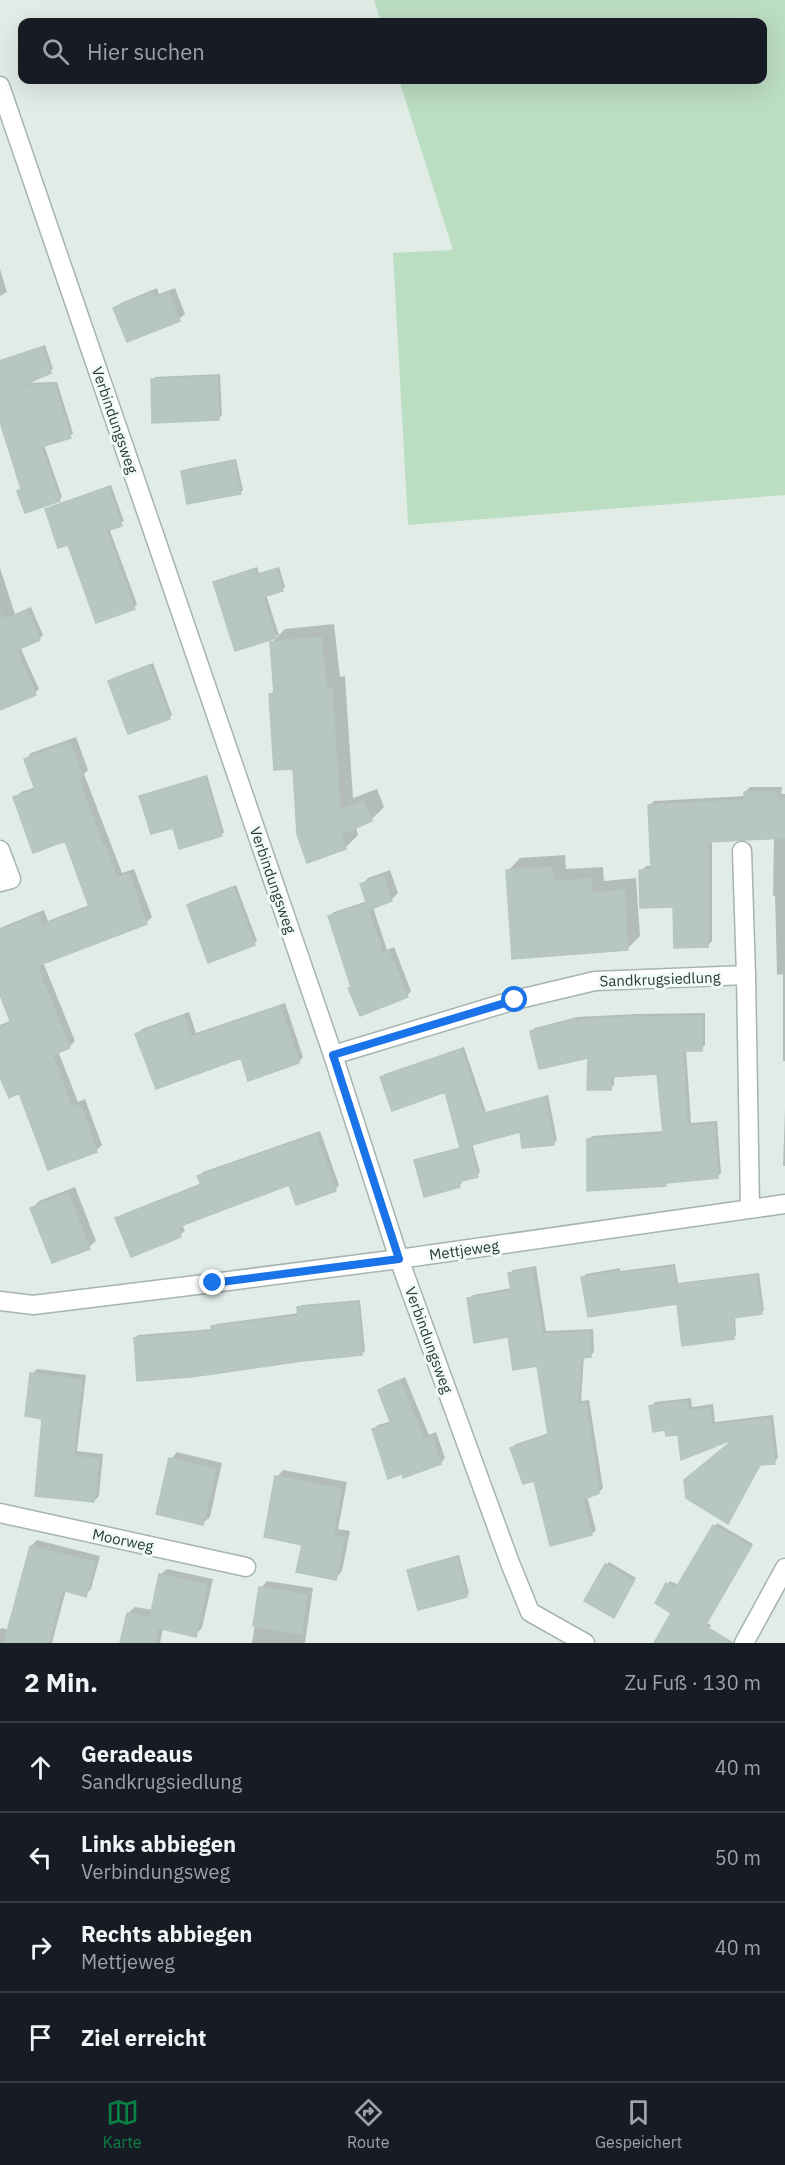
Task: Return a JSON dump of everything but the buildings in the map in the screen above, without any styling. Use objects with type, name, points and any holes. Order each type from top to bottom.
[{"type":"street","name":"Verbindungsweg","points":[[0,86],[333,1055],[399,1259],[506,1552],[530,1611],[585,1643]]},
{"type":"street","points":[[0,850],[10,879],[0,882]]},
{"type":"street","points":[[742,850],[750,1209]]},
{"type":"street","name":"Sandkrugsiedlung","points":[[333,1055],[515,1000],[595,981],[746,975]]},
{"type":"street","name":"Mettjeweg","points":[[0,1301],[33,1305],[399,1259],[785,1204]]},
{"type":"street","name":"Moorweg","points":[[0,1513],[246,1567]]},
{"type":"street","points":[[744,1643],[785,1568]]},
{"type":"green space","points":[[374,0],[785,0],[785,495],[408,525],[393,253],[453,250],[400,84],[767,84],[767,18],[380,18]]},
{"type":"route","points":[[213,1283],[399,1259],[333,1055],[515,1000]]}]
